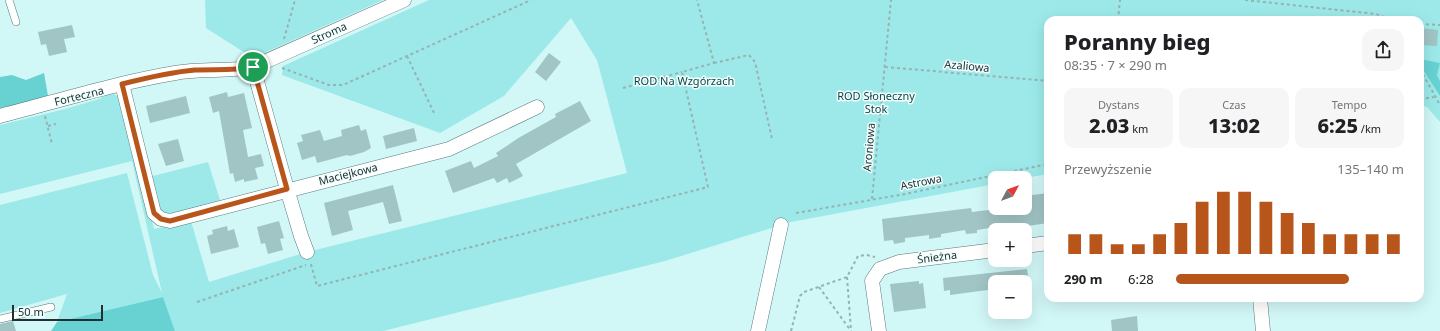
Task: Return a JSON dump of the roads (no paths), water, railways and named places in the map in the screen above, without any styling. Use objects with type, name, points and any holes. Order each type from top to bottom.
[{"type":"street","name":"Stroma","points":[[253,67],[404,0]]},
{"type":"street","name":"Forteczna","points":[[0,116],[122,84],[176,72],[197,70],[235,71],[253,67]]},
{"type":"street","points":[[253,67],[287,189],[309,258]]},
{"type":"street","name":"Maciejkowa","points":[[122,84],[154,213],[161,219],[170,221],[287,189],[449,149],[538,107]]},
{"type":"street","points":[[758,331],[781,225]]},
{"type":"street","points":[[1032,245],[1044,244]]},
{"type":"street","name":"Śnieżna","points":[[879,331],[872,281],[885,267],[899,262],[988,251]]},
{"type":"street","points":[[1260,302],[1263,331]]},
{"type":"lane","points":[[9,0],[16,22]]},
{"type":"lane","points":[[0,319],[52,307]]},
{"type":"park label","name":"ROD Na Wzgórzach","points":[[684,81]]},
{"type":"park label","name":"ROD Słoneczny Stok","points":[[876,102]]}]
